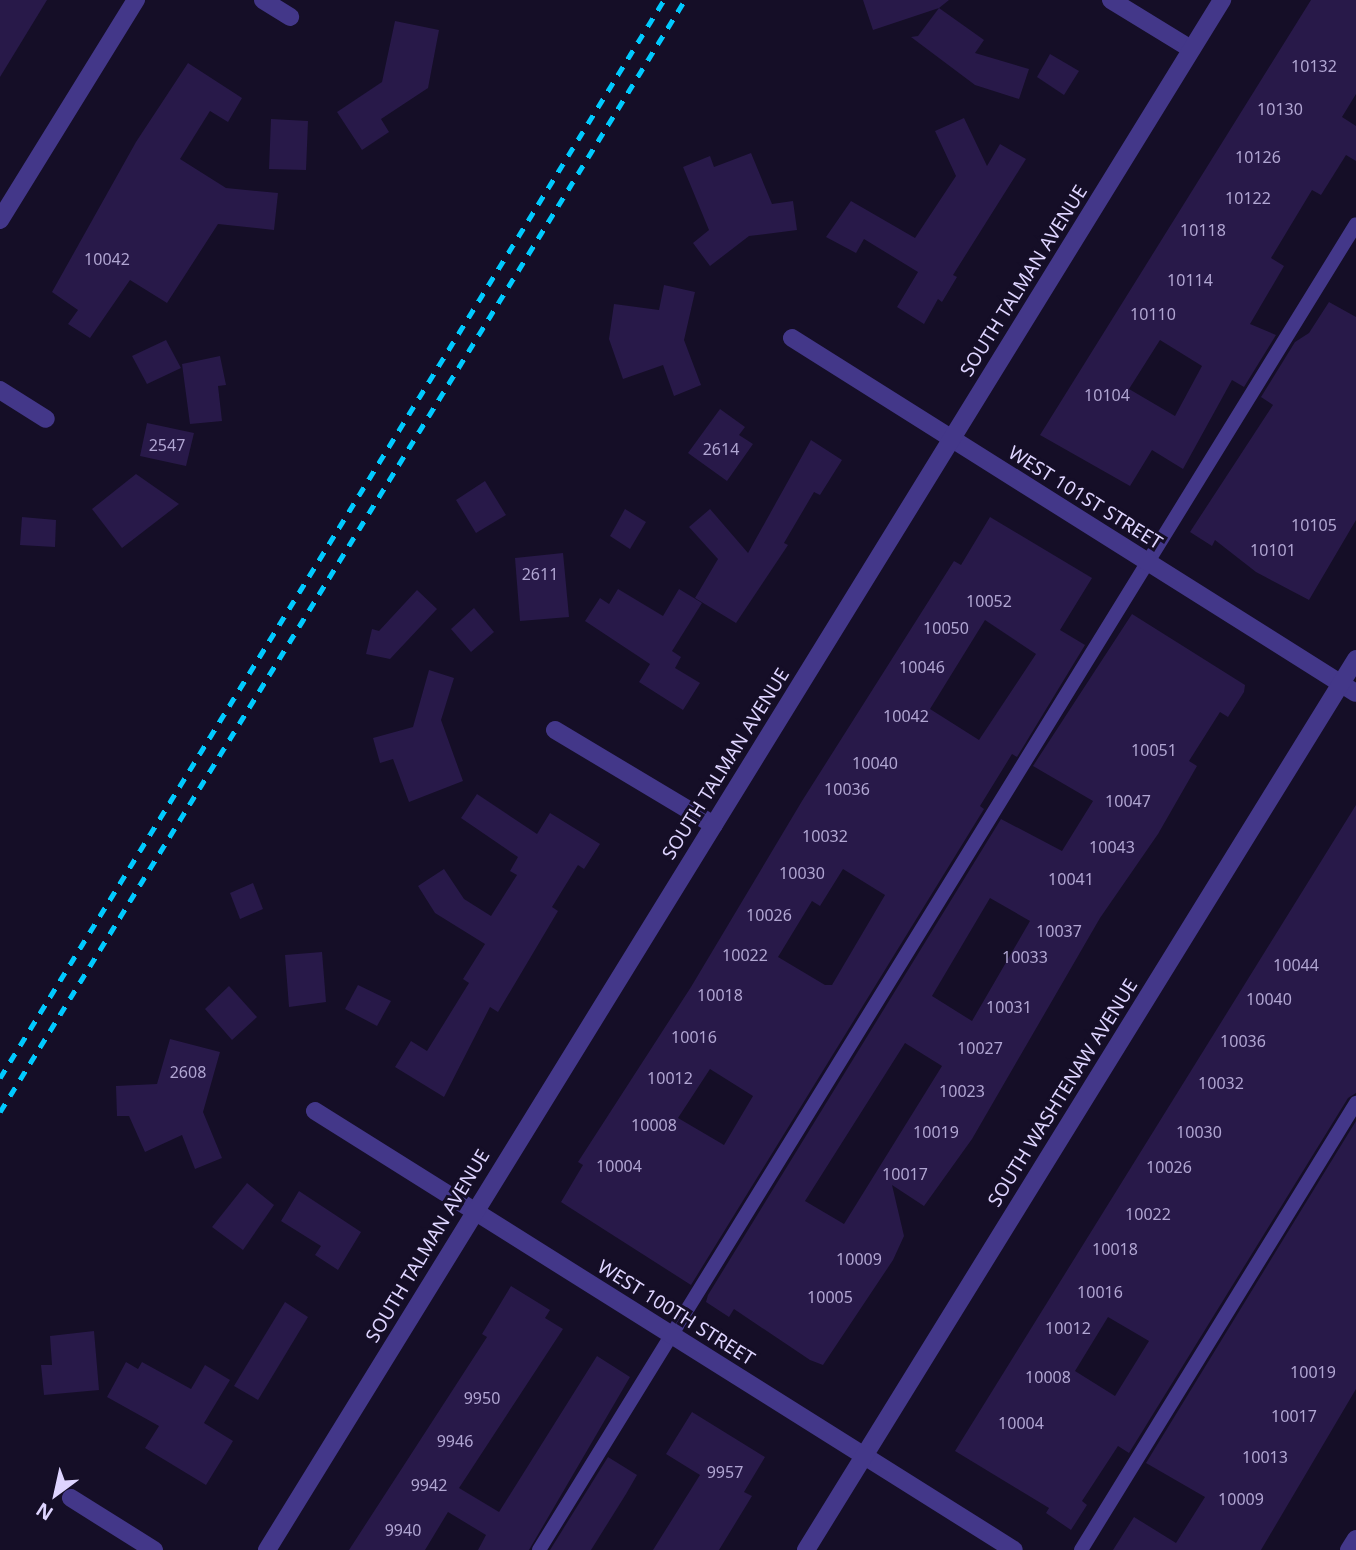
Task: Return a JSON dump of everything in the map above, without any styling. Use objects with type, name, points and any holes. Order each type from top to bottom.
[{"type":"street","points":[[0,220],[136,0]]},
{"type":"street","points":[[263,0],[290,17]]},
{"type":"street","points":[[1111,0],[1191,49]]},
{"type":"street","name":"SOUTH TALMAN AVENUE","points":[[267,1550],[473,1210],[714,825],[1222,0]]},
{"type":"street","name":"WEST 101ST STREET","points":[[792,338],[1349,688]]},
{"type":"street","points":[[0,390],[47,419]]},
{"type":"street","name":"SOUTH WASHTENAW AVENUE","points":[[806,1550],[1349,688],[1356,659]]},
{"type":"street","points":[[555,730],[714,825]]},
{"type":"street","name":"WEST 100TH STREET","points":[[315,1111],[1014,1550]]},
{"type":"street","points":[[71,1498],[154,1550]]},
{"type":"street","points":[[1349,1550],[1356,1539]]},
{"type":"lane","points":[[539,1550],[1356,224]]},
{"type":"lane","points":[[1081,1550],[1356,1103]]},
{"type":"building","points":[[0,0],[47,0],[0,77]]},
{"type":"building","points":[[863,0],[949,0],[939,8],[873,30]]},
{"type":"building","points":[[1311,0],[1356,0],[1356,94],[1342,117],[1356,126],[1356,161],[1346,155],[1321,195],[1312,190],[1271,258],[1284,266],[1250,324],[1276,335],[1244,387],[1232,380],[1183,469],[1152,450],[1130,486],[1040,435]],"holes":[[[1160,340],[1202,366],[1175,416],[1129,389]]]},
{"type":"building","points":[[939,8],[984,40],[975,53],[1029,69],[1019,99],[975,85],[911,37],[918,36]]},
{"type":"building","points":[[395,21],[439,30],[428,88],[381,119],[389,132],[362,150],[337,112],[382,82]]},
{"type":"building","points":[[1050,54],[1079,71],[1064,95],[1037,77]]},
{"type":"building","points":[[188,63],[242,98],[228,122],[210,111],[180,159],[226,188],[278,193],[274,230],[218,224],[167,303],[130,280],[90,338],[68,324],[78,310],[52,292],[136,142]]},
{"type":"building","points":[[964,118],[987,166],[1000,144],[1026,159],[953,275],[957,277],[942,302],[938,299],[924,324],[897,307],[918,272],[864,239],[856,253],[826,237],[851,201],[915,238],[956,176],[935,131]]},
{"type":"building","points":[[271,119],[308,121],[306,170],[269,169]]},
{"type":"building","points":[[751,153],[772,204],[793,201],[797,230],[749,236],[710,266],[693,243],[709,230],[683,167],[710,156],[714,167]]},
{"type":"building","points":[[664,285],[695,292],[684,340],[701,385],[674,396],[663,365],[623,379],[609,339],[614,304],[659,310]]},
{"type":"building","points":[[1329,302],[1356,317],[1356,520],[1309,600],[1256,572],[1215,540],[1212,546],[1190,532],[1273,405],[1261,397],[1295,342],[1309,333]]},
{"type":"building","points":[[166,340],[181,368],[147,384],[132,356]]},
{"type":"building","points":[[220,356],[226,385],[218,386],[222,421],[190,424],[182,364]]},
{"type":"building","points":[[720,409],[745,427],[739,435],[753,444],[727,481],[688,453]]},
{"type":"building","points":[[147,423],[194,433],[186,466],[140,456]]},
{"type":"building","points":[[811,440],[842,460],[820,495],[814,492],[784,543],[788,545],[736,623],[695,598],[718,559],[689,527],[710,509],[748,553]]},
{"type":"building","points":[[136,474],[179,504],[122,548],[92,509]]},
{"type":"building","points":[[485,481],[506,515],[476,533],[456,500]]},
{"type":"building","points":[[625,509],[646,522],[630,549],[610,536]]},
{"type":"building","points":[[22,517],[56,520],[55,547],[20,545]]},
{"type":"building","points":[[990,517],[1092,578],[1060,630],[1085,645],[1017,757],[1012,754],[980,806],[984,809],[691,1285],[561,1202],[583,1165],[578,1162],[691,987],[802,801],[954,561],[961,565]],"holes":[[[985,620],[1036,654],[979,740],[930,709]],[[843,869],[885,895],[832,985],[825,985],[778,957],[812,901],[820,906]],[[710,1069],[753,1096],[724,1145],[678,1118]]]},
{"type":"building","points":[[563,553],[569,617],[520,621],[515,558]]},
{"type":"building","points":[[618,589],[663,616],[679,589],[702,603],[672,651],[681,657],[675,668],[700,683],[683,710],[639,682],[650,664],[585,621],[600,598],[609,604]]},
{"type":"building","points":[[417,590],[437,609],[390,659],[366,654],[372,629],[379,631]]},
{"type":"building","points":[[474,608],[494,632],[471,652],[451,629]]},
{"type":"building","points":[[1132,614],[1245,685],[1244,692],[1228,717],[1220,712],[1189,761],[1197,766],[1158,834],[1100,918],[972,1139],[924,1206],[892,1185],[904,1236],[893,1260],[823,1365],[810,1360],[734,1309],[729,1317],[706,1302],[708,1295],[1001,819],[1062,851],[1093,801],[1033,766]],"holes":[[[990,898],[1030,921],[972,1021],[932,996]],[[905,1043],[942,1066],[844,1224],[805,1201]]]},
{"type":"building","points":[[429,670],[454,678],[441,720],[463,781],[409,802],[393,759],[380,763],[373,738],[413,727]]},
{"type":"building","points":[[477,794],[537,834],[550,813],[600,844],[584,869],[578,865],[552,907],[558,911],[498,1012],[490,1007],[444,1097],[395,1067],[411,1041],[427,1051],[469,983],[463,979],[485,944],[435,913],[418,886],[444,869],[464,899],[491,916],[517,875],[510,871],[518,857],[461,818]]},
{"type":"building","points":[[1356,805],[1356,1093],[1348,1098],[1129,1453],[1118,1446],[1082,1501],[1087,1505],[1071,1530],[1046,1513],[1049,1508],[955,1451]],"holes":[[[1108,1317],[1149,1341],[1115,1396],[1075,1371]]]},
{"type":"building","points":[[253,883],[263,909],[240,919],[230,893]]},
{"type":"building","points":[[322,952],[326,1002],[289,1007],[285,955]]},
{"type":"building","points":[[358,985],[391,1001],[377,1026],[345,1009]]},
{"type":"building","points":[[229,986],[257,1017],[232,1040],[205,1009]]},
{"type":"building","points":[[170,1039],[220,1052],[203,1112],[222,1158],[195,1169],[182,1135],[145,1152],[129,1116],[117,1116],[116,1086],[157,1084]]},
{"type":"building","points":[[1356,1121],[1356,1389],[1261,1550],[1113,1550],[1134,1517],[1176,1543],[1205,1497],[1146,1463]]},
{"type":"building","points":[[247,1183],[274,1205],[243,1250],[212,1227]]},
{"type":"building","points":[[299,1191],[361,1232],[338,1270],[315,1255],[321,1246],[281,1221]]},
{"type":"building","points":[[511,1286],[550,1310],[545,1318],[563,1329],[459,1488],[499,1512],[597,1356],[630,1377],[529,1550],[478,1550],[486,1535],[448,1512],[425,1550],[349,1550],[487,1337],[482,1334]]},
{"type":"building","points":[[285,1302],[308,1317],[258,1400],[234,1386]]},
{"type":"building","points":[[94,1331],[99,1390],[44,1395],[41,1365],[52,1365],[50,1336]]},
{"type":"building","points":[[126,1362],[138,1369],[142,1362],[191,1389],[205,1365],[230,1380],[204,1423],[233,1441],[206,1485],[145,1448],[159,1426],[107,1397]]},
{"type":"building","points":[[692,1412],[765,1457],[744,1492],[752,1496],[719,1550],[653,1550],[700,1475],[666,1454]]},
{"type":"building","points":[[608,1457],[637,1475],[626,1494],[591,1550],[550,1550]]},
{"type":"railway","points":[[0,1078],[664,0]]},
{"type":"railway","points":[[0,1112],[685,0]]}]
